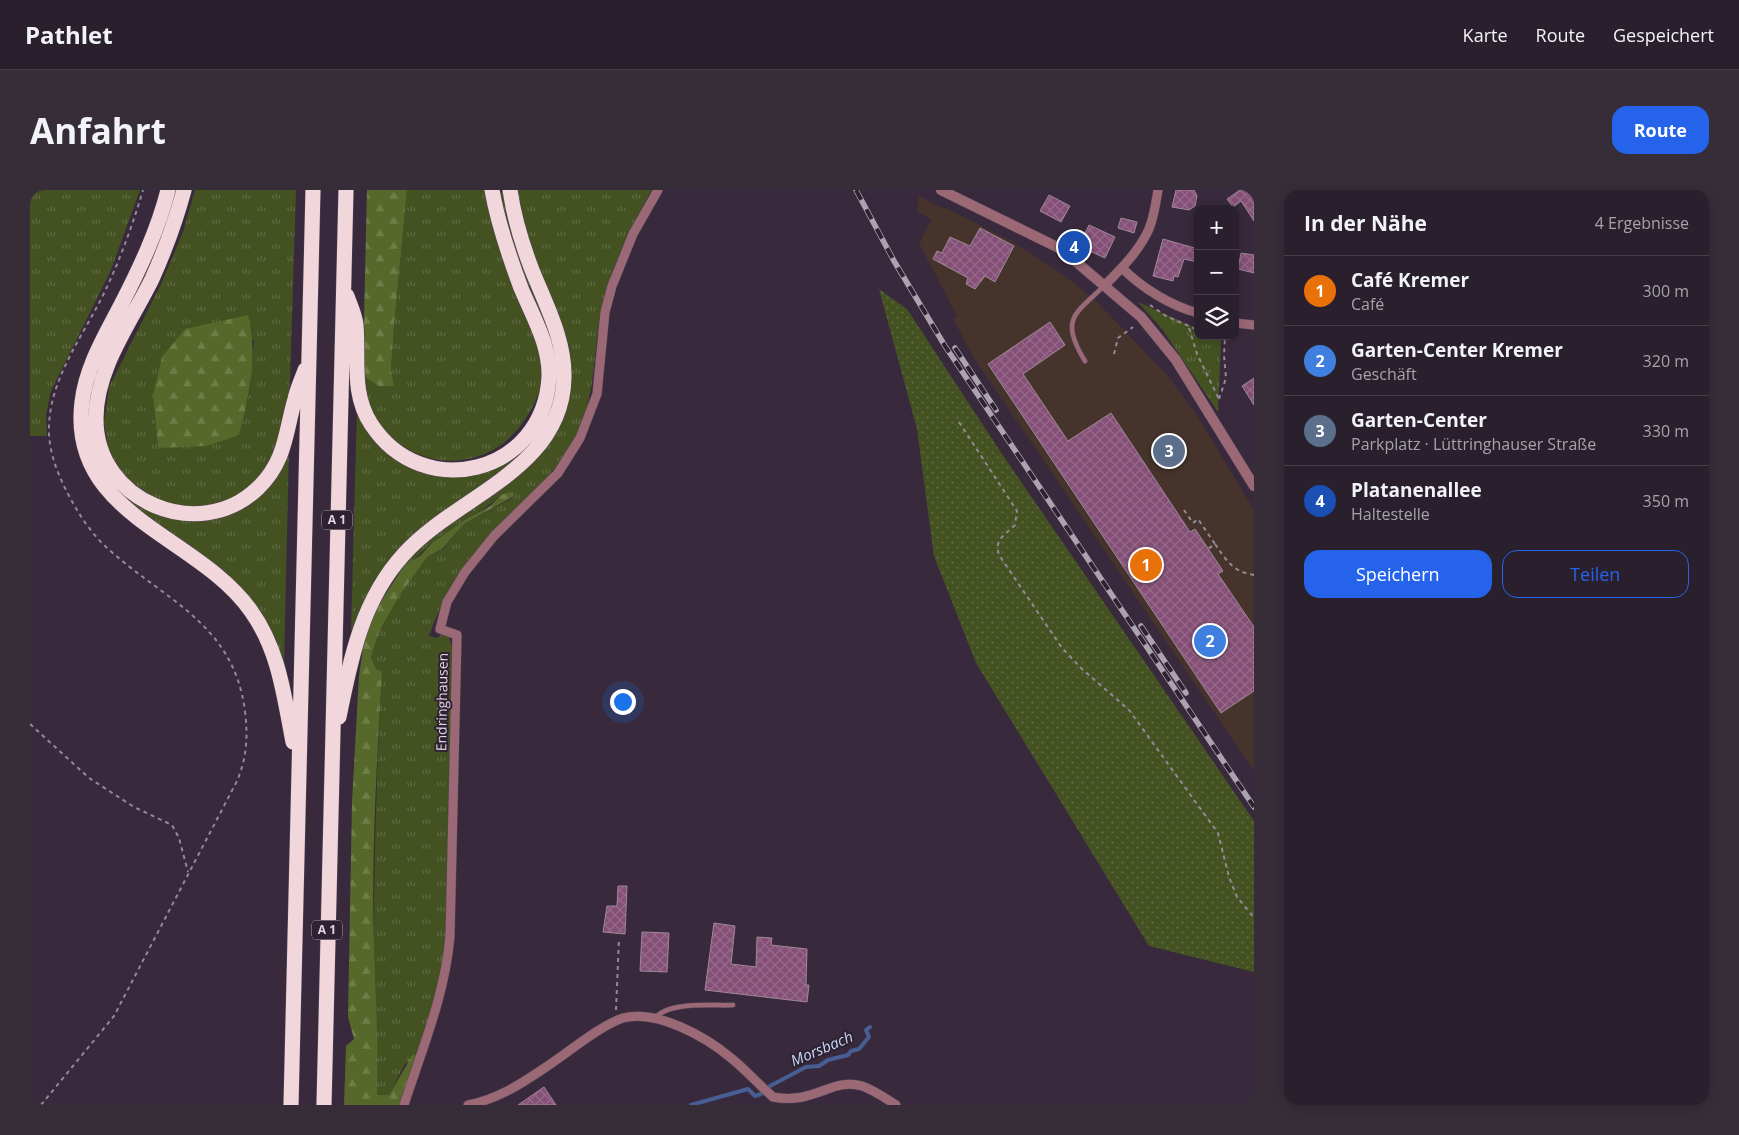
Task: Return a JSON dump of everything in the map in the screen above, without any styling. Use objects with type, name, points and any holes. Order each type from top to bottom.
[{"type":"highway","points":[[168,190],[159,221],[141,266],[89,371],[81,403],[83,440],[95,473],[118,502],[150,528],[210,568],[233,588],[251,610],[268,638],[279,668],[299,772]]},
{"type":"highway","points":[[184,190],[174,224],[157,266],[110,360],[99,392],[96,410],[97,435],[103,455],[117,478],[140,500],[158,508],[177,513],[195,514],[212,512],[243,499],[263,483],[281,455],[295,399],[310,357]]},
{"type":"highway","name":"A 1","points":[[291,1105],[313,190]]},
{"type":"highway","name":"A 1","points":[[324,1105],[346,190]]},
{"type":"highway","points":[[343,286],[356,323],[356,366],[359,399],[366,417],[383,441],[396,452],[413,462],[441,470],[476,468],[506,454],[521,441],[538,418],[547,391],[548,363],[542,336],[508,252],[492,190]]},
{"type":"highway","points":[[331,755],[353,649],[366,613],[387,577],[404,554],[428,530],[502,479],[528,457],[551,428],[560,405],[564,379],[561,346],[523,245],[510,190]]},
{"type":"street","name":"Endringhausen","points":[[404,1105],[439,997],[447,965],[450,936],[457,635],[440,629],[447,602],[480,552],[558,472],[580,438],[596,394],[606,312],[612,286],[633,234],[658,190]]},
{"type":"street","points":[[942,190],[1061,249],[1141,317],[1176,360],[1254,486]]},
{"type":"street","points":[[1105,285],[1122,268],[1150,227],[1158,190]]},
{"type":"street","points":[[1122,268],[1134,280],[1151,291],[1194,312]]},
{"type":"street","points":[[1239,323],[1254,325]]},
{"type":"street","points":[[468,1105],[509,1091],[623,1018],[647,1016],[656,1018],[706,1040],[730,1057],[773,1096],[783,1100],[796,1103],[850,1085],[862,1086],[896,1105]]},
{"type":"lane","points":[[1085,361],[1075,342],[1074,317],[1084,302],[1105,285]]},
{"type":"lane","points":[[656,1018],[660,1012],[682,1006],[733,1006]]},
{"type":"path","points":[[1189,326],[1197,354],[1219,399],[1226,378],[1224,355],[1226,340]]},
{"type":"path","points":[[1114,354],[1118,338],[1133,327]]},
{"type":"path","points":[[959,422],[1017,511],[1016,525],[999,540],[996,547],[999,555],[1062,648],[1082,669],[1129,710],[1218,833],[1235,891],[1254,918]]},
{"type":"path","points":[[1184,510],[1193,523],[1198,519],[1230,565],[1240,573],[1254,574]]},
{"type":"path","points":[[1208,549],[1215,544]]},
{"type":"path","points":[[30,724],[89,778],[134,807],[172,826],[179,838],[188,872]]},
{"type":"path","points":[[41,1105],[114,1016],[237,781],[245,761]]},
{"type":"path","points":[[615,1023],[619,938]]},
{"type":"shaded area","points":[[919,195],[933,204],[950,210],[1015,243],[1066,277],[1096,301],[1168,376],[1197,415],[1254,510],[1254,771],[974,358],[953,319],[957,316],[919,243],[932,220],[917,212]]},
{"type":"green space","points":[[30,190],[140,190],[111,270],[51,391],[46,415],[47,436],[30,436]]},
{"type":"green space","points":[[174,190],[179,190],[174,207],[91,414],[131,499],[227,513],[289,449],[284,665],[267,626],[142,516],[103,476],[87,432],[91,382]]},
{"type":"green space","points":[[195,190],[296,190],[290,381],[285,425],[265,472],[239,496],[196,509],[159,503],[121,476],[108,446],[104,422],[109,387],[161,284],[183,232]],"holes":[[[254,340],[250,390],[239,435],[158,448],[153,396]]]},
{"type":"green space","points":[[367,190],[407,190],[391,369],[394,386],[379,386],[365,377],[364,319]]},
{"type":"green space","points":[[407,190],[487,190],[539,345],[543,363],[542,384],[526,418],[510,437],[491,451],[471,458],[449,461],[427,457],[406,448],[388,434],[373,414],[361,377],[365,377],[379,386],[394,386],[391,369]]},
{"type":"green space","points":[[517,190],[652,190],[615,264],[605,295],[598,327],[591,391],[576,437],[568,451],[548,476],[502,521],[471,557],[441,607],[429,636],[437,638],[441,635],[449,637],[455,658],[449,897],[444,964],[418,1057],[405,1064],[389,1095],[377,1096],[374,907],[382,672],[376,670],[371,657],[379,632],[398,598],[427,557],[443,549],[464,524],[514,497],[501,495],[485,508],[441,536],[405,564],[424,543],[529,466],[552,438],[566,407],[571,383],[529,244]]},
{"type":"green space","points":[[505,192],[554,344],[558,391],[543,431],[517,460],[438,516],[351,631],[357,409],[426,472],[452,477],[469,476],[499,464],[552,395],[498,193]]},
{"type":"green space","points":[[879,289],[907,309],[1002,454],[1254,821],[1254,972],[1149,946],[976,663],[934,556],[917,429]]},
{"type":"green space","points":[[1138,302],[1194,327],[1194,340],[1221,340],[1218,412],[1162,329]]},
{"type":"green space","points":[[248,315],[252,346],[251,375],[239,435],[206,446],[158,448],[153,396],[162,357],[185,329]]},
{"type":"green space","points":[[510,492],[514,493],[514,496],[464,524],[442,549],[427,557],[398,598],[379,632],[371,657],[376,669],[382,672],[373,876],[378,1057],[377,1095],[389,1095],[413,1054],[418,1057],[400,1105],[344,1105],[346,1046],[354,1039],[348,1017],[352,802],[359,676],[364,641],[374,612],[405,564],[420,556],[433,542],[465,520],[490,506],[501,495]]},
{"type":"building","points":[[1176,190],[1194,190],[1197,196],[1194,207],[1189,210],[1172,207]]},
{"type":"building","points":[[1240,190],[1250,190],[1254,196],[1254,221],[1241,201],[1236,205],[1232,205],[1227,199]]},
{"type":"building","points":[[1049,195],[1070,206],[1061,222],[1040,211]]},
{"type":"building","points":[[1121,218],[1137,222],[1134,233],[1118,228]]},
{"type":"building","points":[[1089,225],[1115,237],[1105,258],[1079,246]]},
{"type":"building","points":[[980,228],[1014,246],[995,282],[985,276],[975,289],[966,284],[968,278],[933,259],[937,251],[942,253],[950,237],[970,246]]},
{"type":"building","points":[[1163,239],[1194,248],[1194,261],[1184,259],[1178,277],[1174,276],[1173,281],[1153,276]]},
{"type":"building","points":[[1241,253],[1254,255],[1254,273],[1239,269]]},
{"type":"building","points":[[1050,322],[1065,345],[1023,374],[1068,441],[1111,413],[1190,532],[1195,529],[1223,571],[1218,574],[1254,627],[1254,691],[1221,713],[988,364]]},
{"type":"building","points":[[1254,378],[1254,405],[1242,386]]},
{"type":"building","points":[[618,886],[627,886],[625,934],[603,932],[607,906],[617,906]]},
{"type":"building","points":[[714,923],[735,926],[731,964],[756,967],[757,937],[772,938],[771,945],[807,949],[806,985],[809,985],[807,1002],[705,990]]},
{"type":"building","points":[[642,932],[669,933],[667,972],[640,971]]},
{"type":"building","points":[[544,1087],[556,1105],[518,1105]]},
{"type":"waterway","name":"Morsbach","points":[[770,1086],[806,1067],[819,1066],[828,1060],[848,1055],[851,1051],[859,1049],[869,1037],[866,1030],[870,1027]]},
{"type":"waterway","name":"Morsbach","points":[[691,1105],[748,1089],[755,1096],[761,1094]]},
{"type":"railway","points":[[856,190],[894,261],[945,346],[1254,807]]},
{"type":"railway","points":[[955,348],[996,410]]},
{"type":"railway","points":[[1141,626],[1186,693]]},
{"type":"place","name":"Platanenallee","points":[[1074,247]]},
{"type":"place","name":"Garten-Center","points":[[1169,451]]},
{"type":"place","name":"Café Kremer","points":[[1146,565]]},
{"type":"place","name":"Garten-Center Kremer","points":[[1210,641]]}]
